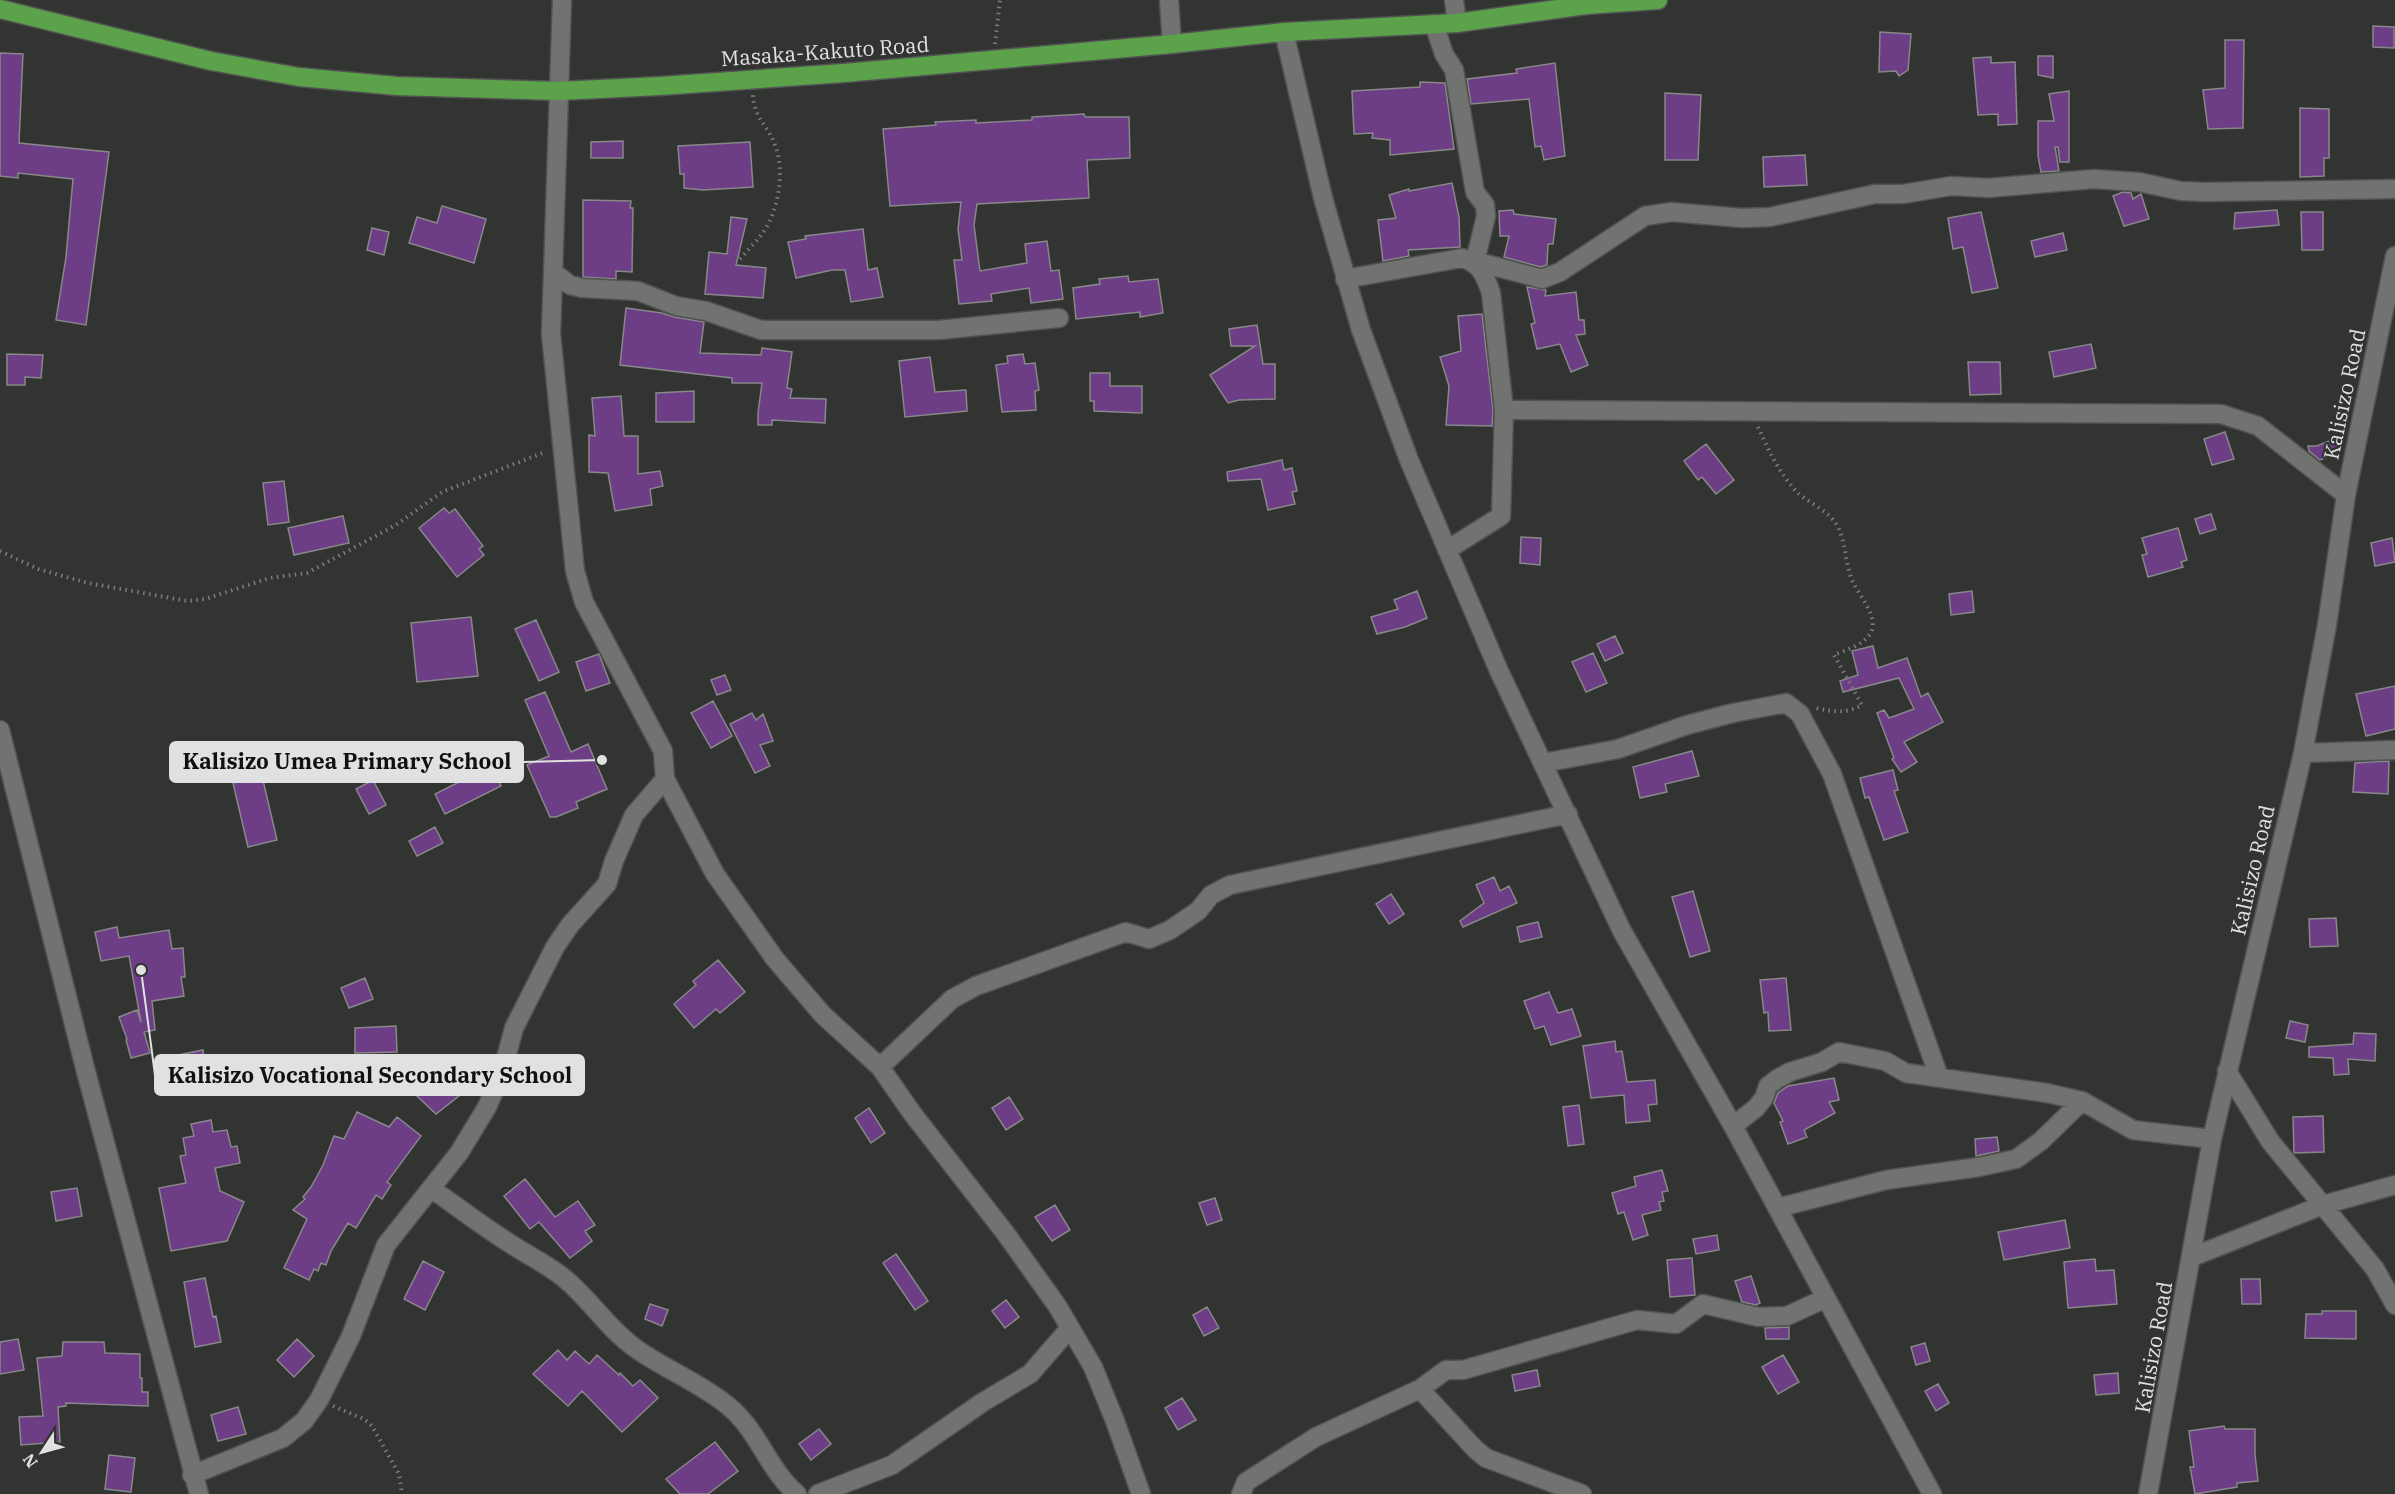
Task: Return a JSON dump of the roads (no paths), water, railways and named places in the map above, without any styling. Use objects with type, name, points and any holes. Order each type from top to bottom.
[{"type":"highway","name":"Masaka-Kakuto Road","points":[[0,9],[211,61],[299,77],[397,86],[559,91],[994,60],[1172,45],[1284,32],[1457,23],[1586,5],[1658,0]]},
{"type":"street","points":[[562,0],[551,334],[575,570],[584,602],[663,751],[665,779],[715,874],[775,959],[823,1015],[880,1067],[1058,1307],[1093,1367],[1141,1494]]},
{"type":"street","points":[[1168,0],[1172,45]]},
{"type":"street","points":[[1454,0],[1457,23]]},
{"type":"street","points":[[1434,24],[1444,54],[1454,70],[1475,192],[1485,205],[1486,216],[1474,261]]},
{"type":"street","points":[[1284,32],[1323,198],[1360,330],[1405,450],[1499,671],[1622,931],[1733,1126],[1927,1492]]},
{"type":"street","points":[[1345,279],[1462,258],[1542,279],[1560,272],[1645,216],[1659,212],[1742,218],[1770,217],[1875,194],[1903,194],[1951,186],[1988,189],[2094,179],[2139,182],[2181,191],[2205,192],[2395,189]]},
{"type":"street","name":"Kalisizo Road","points":[[2148,1494],[2212,1139],[2303,753],[2327,625],[2346,495],[2395,256]]},
{"type":"street","points":[[1447,550],[1500,516],[1504,410],[1491,293],[1485,275],[1474,261]]},
{"type":"street","points":[[553,272],[570,285],[582,288],[638,291],[676,306],[706,311],[762,330],[939,330],[1059,318]]},
{"type":"street","points":[[1504,410],[2221,414],[2258,426],[2346,495]]},
{"type":"street","points":[[1543,763],[1618,749],[1733,712],[1786,703],[1800,714],[1832,774],[1939,1077]]},
{"type":"street","points":[[0,730],[88,1080],[199,1494]]},
{"type":"street","points":[[2303,753],[2395,750]]},
{"type":"street","points":[[192,1474],[283,1438],[304,1421],[319,1400],[351,1336],[386,1245],[459,1153],[487,1107],[502,1073],[514,1028],[555,947],[570,925],[607,884],[614,861],[634,815],[665,779]]},
{"type":"street","points":[[880,1067],[952,999],[976,986],[1126,932],[1149,939],[1198,911],[1211,895],[1230,885],[1568,814]]},
{"type":"street","points":[[1733,1126],[1756,1108],[1764,1098],[1768,1086],[1777,1079],[1790,1071],[1822,1062],[1839,1052],[1885,1061],[1906,1073],[2047,1093],[2082,1101],[2133,1130],[2212,1139]]},
{"type":"street","points":[[2228,1071],[2270,1142],[2375,1269],[2395,1305]]},
{"type":"street","points":[[1777,1208],[1886,1180],[1979,1167],[2016,1159],[2041,1141],[2082,1101]]},
{"type":"street","points":[[2192,1257],[2323,1205],[2395,1185]]},
{"type":"street","points":[[432,1189],[515,1247],[544,1262],[559,1274],[617,1334],[637,1350],[700,1386],[729,1406],[751,1429],[788,1486],[797,1494]]},
{"type":"street","points":[[1241,1494],[1246,1482],[1316,1437],[1420,1389],[1446,1370],[1463,1370],[1637,1320],[1676,1324],[1703,1304],[1758,1317],[1787,1316],[1826,1298]]},
{"type":"street","points":[[818,1494],[892,1465],[983,1402],[1030,1374],[1070,1328]]},
{"type":"street","points":[[1420,1389],[1486,1458],[1582,1494]]},
{"type":"street","points":[[192,1474],[193,1494]]},
{"type":"place","name":"Kalisizo Umea Primary School","points":[[602,760]]},
{"type":"place","name":"Kalisizo Vocational Secondary School","points":[[141,970]]}]
